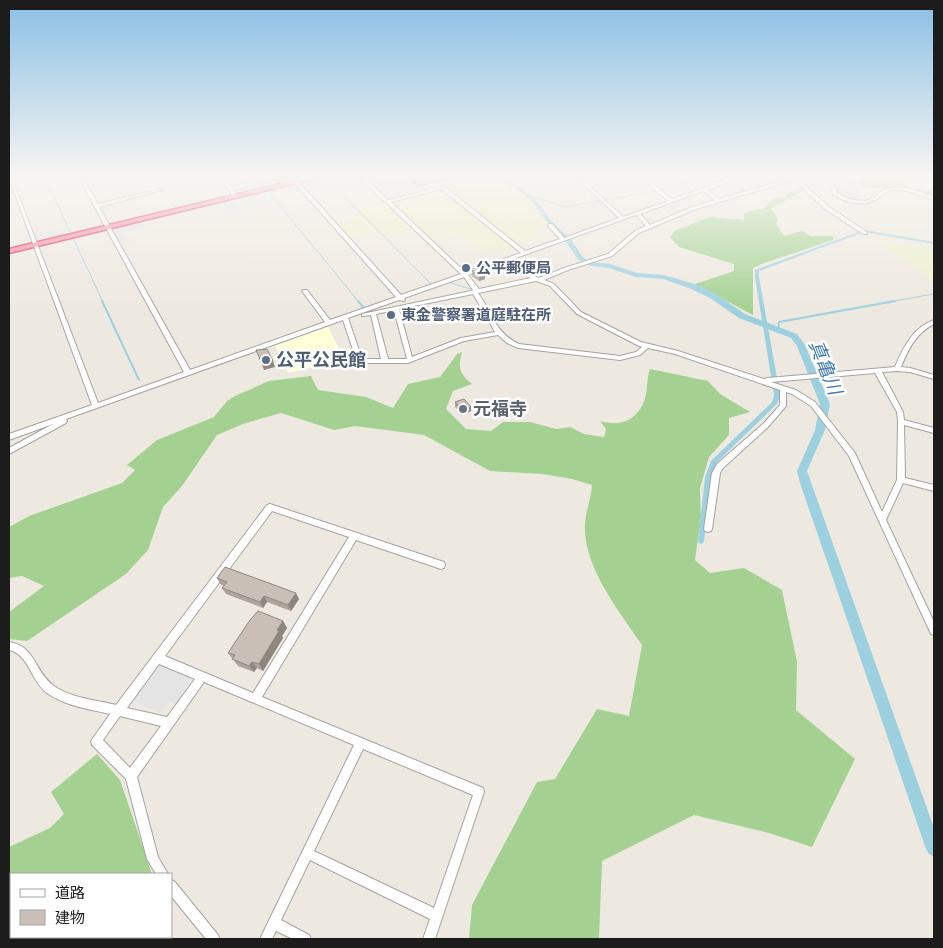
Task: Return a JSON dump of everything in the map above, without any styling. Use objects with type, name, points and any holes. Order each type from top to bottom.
[{"type":"highway","points":[[9,251],[128,222]]},
{"type":"street","points":[[27,222],[96,406]]},
{"type":"street","points":[[105,222],[188,373]]},
{"type":"street","points":[[332,222],[407,306]]},
{"type":"street","points":[[409,222],[465,274],[499,333],[510,342],[528,348],[620,358],[638,354],[645,347]]},
{"type":"street","points":[[486,222],[525,254]]},
{"type":"street","points":[[9,437],[611,222]]},
{"type":"street","points":[[645,222],[649,227]]},
{"type":"street","points":[[361,312],[364,315],[538,280],[610,255],[637,232],[660,222]]},
{"type":"street","points":[[849,222],[865,233]]},
{"type":"street","points":[[550,225],[563,240]]},
{"type":"street","points":[[497,263],[559,291],[574,308],[587,318],[645,347],[676,352],[802,396],[817,409],[852,456],[934,632]]},
{"type":"street","points":[[305,291],[329,323]]},
{"type":"street","points":[[396,308],[410,360]]},
{"type":"street","points":[[373,313],[385,361]]},
{"type":"street","points":[[345,317],[360,361]]},
{"type":"street","points":[[897,369],[914,336],[923,326],[934,322]]},
{"type":"street","points":[[346,361],[410,360],[463,339],[499,333]]},
{"type":"street","points":[[764,382],[768,380],[897,369],[910,370],[934,378]]},
{"type":"street","points":[[877,370],[900,412],[901,422],[901,480],[883,519]]},
{"type":"street","points":[[708,529],[716,474],[730,455],[766,425],[783,406],[783,389]]},
{"type":"street","points":[[9,451],[62,423],[74,414]]},
{"type":"street","points":[[901,422],[934,430]]},
{"type":"street","points":[[901,480],[934,488]]},
{"type":"street","points":[[161,873],[153,859],[131,776],[96,741],[270,507],[441,565]]},
{"type":"street","points":[[254,699],[354,536]]},
{"type":"street","points":[[9,646],[22,650],[44,684],[65,698],[169,723]]},
{"type":"street","points":[[157,658],[479,792],[429,939]]},
{"type":"street","points":[[131,776],[202,677]]},
{"type":"street","points":[[266,939],[360,743]]},
{"type":"street","points":[[307,853],[437,916]]},
{"type":"street","points":[[172,887],[214,939]]},
{"type":"street","points":[[274,923],[305,939]]},
{"type":"shaded area","points":[[142,222],[146,227],[125,232],[131,241],[120,244],[114,229]]},
{"type":"shaded area","points":[[335,222],[405,222],[412,229],[385,236],[380,231],[349,239]]},
{"type":"shaded area","points":[[412,222],[484,222],[515,247],[504,252],[497,248],[483,252],[462,233],[432,241]]},
{"type":"shaded area","points":[[487,222],[545,222],[548,226],[535,230],[540,234],[513,243]]},
{"type":"shaded area","points":[[38,226],[42,233],[66,227],[70,234],[37,241],[32,229]]},
{"type":"shaded area","points":[[875,239],[906,247],[934,247],[934,281]]},
{"type":"shaded area","points":[[328,327],[345,360],[288,373],[284,361],[275,346]]},
{"type":"shaded area","points":[[160,665],[191,679],[176,704],[169,701],[161,713],[132,700],[154,666]]},
{"type":"green space","points":[[697,222],[777,222],[776,224],[784,236],[803,231],[810,236],[833,236],[833,240],[753,268],[753,315],[695,284],[734,271],[734,264],[679,247],[670,237],[674,231]]},
{"type":"green space","points":[[462,352],[461,370],[464,377],[472,384],[453,391],[446,409],[466,429],[491,431],[503,422],[530,422],[556,429],[570,427],[584,434],[604,437],[606,429],[600,421],[624,422],[639,410],[645,400],[650,369],[708,381],[720,394],[750,412],[729,418],[729,435],[709,457],[700,488],[701,517],[695,560],[710,573],[744,568],[782,590],[797,662],[796,710],[855,759],[812,847],[769,833],[694,815],[602,861],[599,939],[469,939],[472,905],[537,782],[555,779],[597,709],[629,716],[642,645],[604,588],[590,556],[585,524],[592,485],[572,479],[542,474],[490,471],[424,435],[355,426],[334,430],[281,413],[243,424],[217,435],[182,486],[163,507],[148,550],[126,574],[27,641],[9,639],[9,612],[44,586],[22,576],[9,578],[9,527],[29,516],[122,483],[135,470],[127,465],[157,440],[214,417],[227,401],[269,381],[311,376],[318,390],[366,397],[393,408],[408,384],[440,377],[457,354]]},
{"type":"green space","points":[[97,754],[120,780],[152,873],[10,873],[10,938],[126,939],[9,939],[9,847],[50,828],[64,814],[51,792]]},
{"type":"building","points":[[478,269],[485,274],[479,277],[472,271]]},
{"type":"building","points":[[267,349],[273,361],[262,364],[256,350]]},
{"type":"building","points":[[464,399],[471,407],[463,410],[455,402]]},
{"type":"building","points":[[225,567],[296,593],[288,605],[264,596],[260,602],[222,588],[227,582],[217,578]]},
{"type":"building","points":[[258,611],[283,621],[259,664],[252,662],[249,666],[232,659],[235,655],[228,653]]},
{"type":"waterway","points":[[66,222],[103,302]]},
{"type":"waterway","points":[[293,222],[359,302]]},
{"type":"waterway","points":[[370,222],[431,284],[434,283]]},
{"type":"waterway","name":"真亀川","points":[[550,222],[570,242],[579,257],[588,264],[610,266],[636,275],[664,277],[692,286],[713,296],[742,316],[794,336],[801,345],[825,404],[820,430],[802,471],[805,483],[934,849]]},
{"type":"waterway","name":"真亀川","points":[[701,541],[708,477],[714,461],[775,403],[777,395],[757,270],[864,231],[934,243]]},
{"type":"waterway","points":[[448,282],[474,290]]},
{"type":"waterway","points":[[888,302],[934,294]]},
{"type":"waterway","points":[[102,301],[139,380]]},
{"type":"waterway","points":[[358,301],[364,308]]},
{"type":"waterway","points":[[778,329],[779,322],[895,301]]},
{"type":"place","name":"公平郵便局","points":[[466,268]]},
{"type":"place","name":"東金警察署道庭駐在所","points":[[391,315]]},
{"type":"place","name":"公平公民館","points":[[266,360]]},
{"type":"place","name":"元福寺","points":[[463,409]]}]
